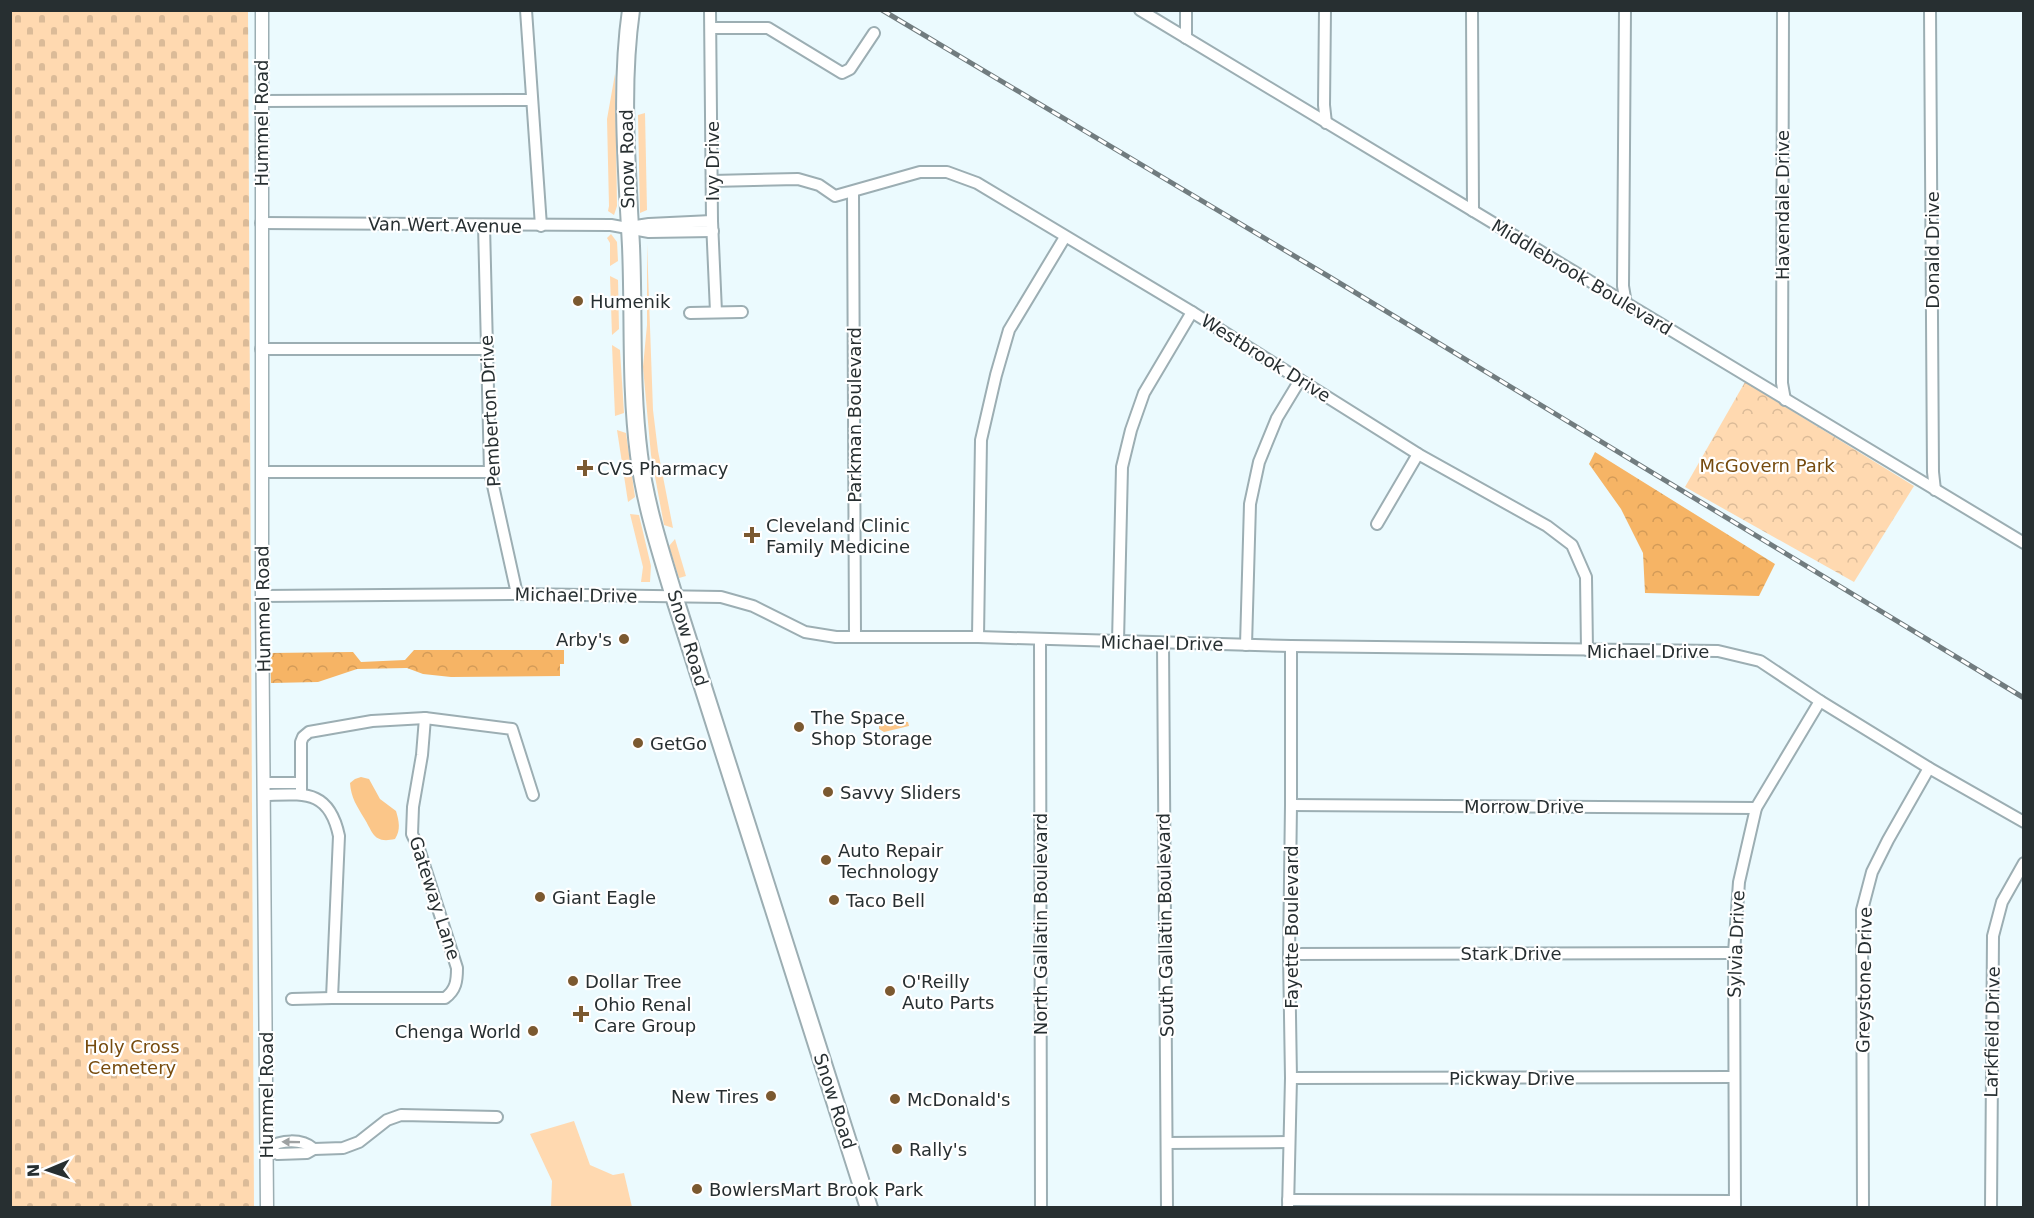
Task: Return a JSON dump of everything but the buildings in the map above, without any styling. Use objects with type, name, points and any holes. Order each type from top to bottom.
[{"type":"main road","name":"Snow Road","points":[[618,10],[626,48]]},
{"type":"main road","name":"Snow Road","points":[[631,10],[626,48],[632,366],[639,456],[646,496],[674,596],[869,1208]]},
{"type":"street","name":"Hummel Road","points":[[262,10],[262,596],[267,1208]]},
{"type":"street","points":[[526,10],[541,226]]},
{"type":"street","name":"Ivy Drive","points":[[711,10],[712,226],[716,312]]},
{"type":"street","name":"Middlebrook Boulevard","points":[[1140,10],[2024,543]]},
{"type":"street","points":[[1186,10],[1186,38]]},
{"type":"street","points":[[1325,10],[1324,105],[1326,123]]},
{"type":"street","points":[[1472,10],[1473,211]]},
{"type":"street","points":[[1625,10],[1623,286],[1626,304]]},
{"type":"street","name":"Havendale Drive","points":[[1783,10],[1782,383],[1785,400]]},
{"type":"street","name":"Donald Drive","points":[[1930,10],[1935,490]]},
{"type":"street","points":[[711,28],[768,28],[842,73],[849,69],[874,33]]},
{"type":"street","points":[[261,101],[531,100]]},
{"type":"street","name":"Westbrook Drive","points":[[853,192],[921,172],[947,172],[977,183],[1192,312],[1418,454],[1547,526],[1572,545],[1586,577],[1587,650]]},
{"type":"street","points":[[712,181],[798,179],[819,185],[836,196],[853,192]]},
{"type":"street","name":"Parkman Boulevard","points":[[853,192],[855,638]]},
{"type":"street","name":"Van Wert Avenue","points":[[261,223],[611,225],[649,232],[712,226]]},
{"type":"street","name":"Pemberton Drive","points":[[484,225],[490,472],[517,594]]},
{"type":"street","points":[[978,637],[981,440],[1009,330],[1065,237]]},
{"type":"street","points":[[690,313],[742,312]]},
{"type":"street","points":[[1118,642],[1122,467],[1131,430],[1144,393],[1192,312]]},
{"type":"street","points":[[261,348],[486,349]]},
{"type":"street","points":[[1246,645],[1250,504],[1259,462],[1276,418],[1300,380]]},
{"type":"street","points":[[1377,524],[1418,454]]},
{"type":"street","points":[[262,472],[490,472]]},
{"type":"street","name":"Michael Drive","points":[[262,596],[517,594],[721,597],[753,606],[805,632],[855,638],[978,637],[1291,646],[1718,651],[1760,662],[1929,768],[2024,822]]},
{"type":"street","name":"North Gallatin Boulevard","points":[[1040,640],[1041,1208]]},
{"type":"street","name":"South Gallatin Boulevard","points":[[1163,643],[1167,1208]]},
{"type":"street","name":"Fayette Boulevard","points":[[1288,1204],[1291,1078],[1289,954],[1291,646]]},
{"type":"street","name":"Sylvia Drive","points":[[1735,1204],[1734,953],[1739,882],[1756,808],[1820,701]]},
{"type":"street","points":[[301,794],[301,742],[303,736],[309,732],[372,721],[425,718],[512,729],[533,795]]},
{"type":"street","name":"Gateway Lane","points":[[292,999],[445,998],[452,993],[456,984],[457,968],[419,849],[412,834],[413,807],[422,755],[425,718]]},
{"type":"street","name":"Greystone Drive","points":[[1863,1208],[1862,910],[1872,872],[1929,768]]},
{"type":"street","points":[[265,789],[301,783]]},
{"type":"street","points":[[265,789],[314,797],[322,802],[335,820],[339,836],[332,998]]},
{"type":"street","name":"Morrow Drive","points":[[1291,805],[1756,808]]},
{"type":"street","name":"Larkfield Drive","points":[[1991,1208],[1993,936],[2002,902],[2024,863]]},
{"type":"street","name":"Stark Drive","points":[[1289,954],[1734,953]]},
{"type":"street","name":"Pickway Drive","points":[[1291,1078],[1733,1077]]},
{"type":"street","points":[[267,1148],[278,1142],[297,1142],[307,1143],[314,1149],[334,1150],[355,1144],[387,1120],[401,1115],[497,1117]]},
{"type":"street","points":[[1167,1143],[1289,1142]]},
{"type":"street","points":[[1288,1204],[1735,1204]]},
{"type":"green space","name":"Holy Cross Cemetery","points":[[10,11],[248,11],[254,1207],[11,1207]]},
{"type":"green space","points":[[615,74],[617,206],[614,215],[608,211],[607,119]]},
{"type":"green space","points":[[645,113],[647,210],[640,213],[638,115]]},
{"type":"green space","points":[[611,234],[617,242],[618,261],[610,266],[610,243],[607,238]]},
{"type":"green space","points":[[647,244],[653,410],[658,451],[673,528],[664,525],[651,455],[643,367],[647,325]]},
{"type":"green space","points":[[610,276],[618,280],[619,329],[612,335]]},
{"type":"green space","points":[[612,345],[620,350],[624,413],[615,416]]},
{"type":"green space","name":"McGovern Park","points":[[1745,382],[1914,486],[1854,582],[1685,487]]},
{"type":"green space","points":[[617,430],[626,433],[635,497],[628,502]]},
{"type":"green space","points":[[1595,452],[1775,564],[1759,596],[1645,593],[1643,553],[1621,509],[1589,464]]},
{"type":"green space","points":[[630,514],[639,515],[651,566],[650,582],[641,582],[643,567]]},
{"type":"green space","points":[[675,539],[686,576],[679,578],[669,546]]},
{"type":"green space","points":[[414,650],[564,650],[564,664],[560,664],[560,676],[451,677],[423,674],[407,668],[357,669],[318,682],[271,683],[270,653],[353,652],[361,662],[405,660]]},
{"type":"green space","points":[[574,1121],[590,1165],[613,1175],[624,1173],[632,1207],[551,1207],[552,1181],[530,1134]]},
{"type":"shaded area","points":[[883,720],[908,722],[909,726],[884,732],[879,729],[879,722]]},
{"type":"shaded area","points":[[361,777],[369,779],[380,799],[396,811],[399,825],[395,839],[382,840],[375,836],[357,806],[350,783]]},
{"type":"railway","points":[[882,10],[1328,276],[2024,698]]},
{"type":"place","name":"Humenik","points":[[578,301]]},
{"type":"place","name":"CVS Pharmacy","points":[[585,468]]},
{"type":"place","name":"Cleveland Clinic Family Medicine","points":[[752,535]]},
{"type":"place","name":"Arby's","points":[[624,639]]},
{"type":"place","name":"The Space Shop Storage","points":[[799,727]]},
{"type":"place","name":"GetGo","points":[[638,743]]},
{"type":"place","name":"Savvy Sliders","points":[[828,792]]},
{"type":"place","name":"Auto Repair Technology","points":[[826,860]]},
{"type":"place","name":"Giant Eagle","points":[[540,897]]},
{"type":"place","name":"Taco Bell","points":[[834,900]]},
{"type":"place","name":"Dollar Tree","points":[[573,981]]},
{"type":"place","name":"O'Reilly Auto Parts","points":[[890,991]]},
{"type":"place","name":"Ohio Renal Care Group","points":[[581,1014]]},
{"type":"place","name":"Chenga World","points":[[533,1031]]},
{"type":"place","name":"New Tires","points":[[771,1096]]},
{"type":"place","name":"McDonald's","points":[[895,1099]]},
{"type":"place","name":"Rally's","points":[[897,1149]]},
{"type":"place","name":"BowlersMart Brook Park","points":[[697,1189]]}]
